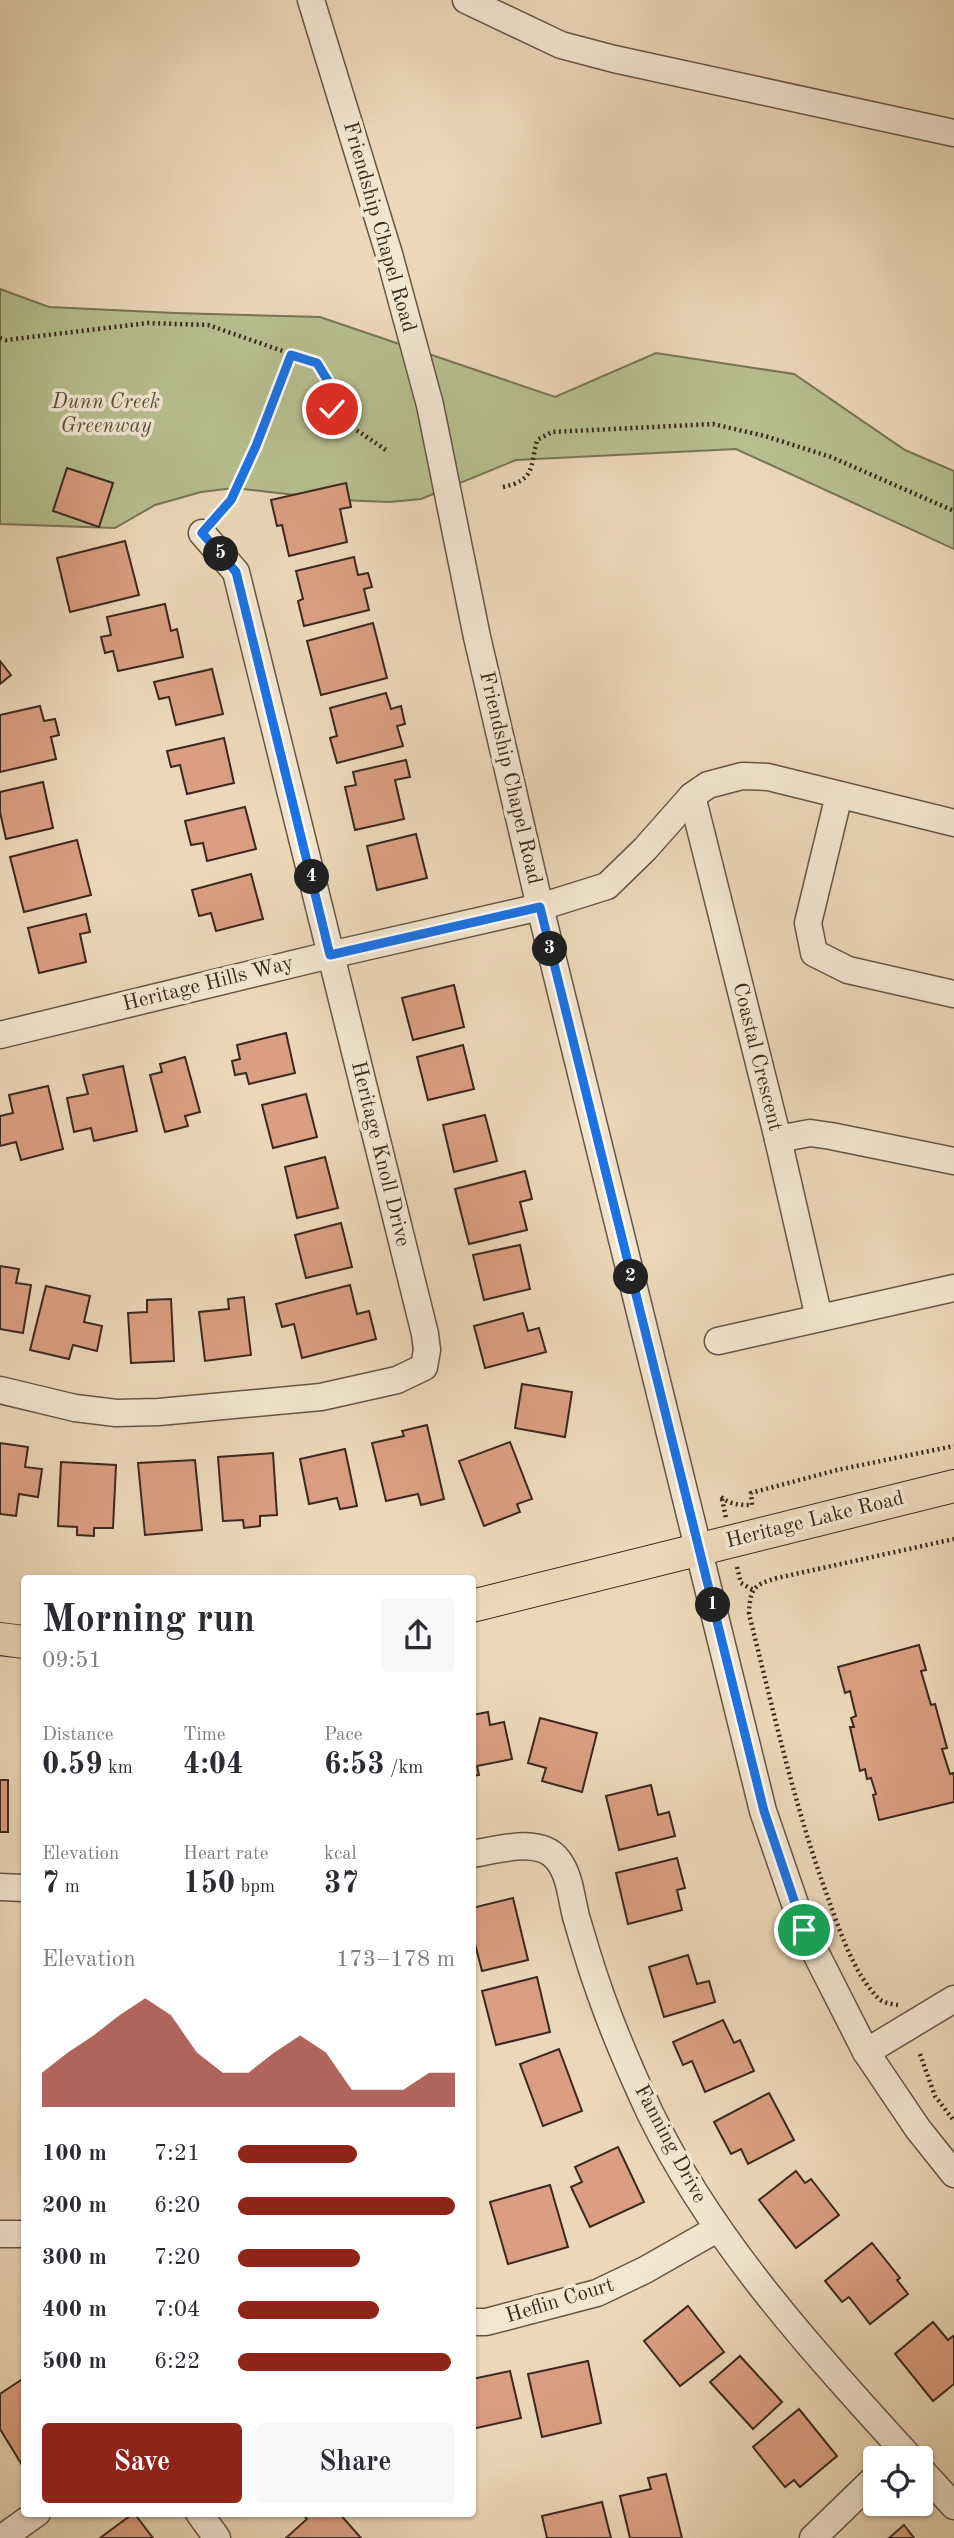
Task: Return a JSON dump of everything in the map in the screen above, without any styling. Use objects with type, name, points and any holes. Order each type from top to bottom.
[{"type":"main road","name":"Heritage Lake Road","points":[[476,1605],[954,1486]]},
{"type":"main road","points":[[0,1639],[21,1642]]},
{"type":"street","name":"Friendship Chapel Road","points":[[311,0],[389,254],[429,405],[477,637],[540,907],[768,1825],[804,1930],[866,2052],[918,2129],[954,2174]]},
{"type":"street","points":[[466,0],[561,45],[954,133]]},
{"type":"street","name":"Heritage Knoll Drive","points":[[0,1390],[75,1408],[116,1413],[159,1412],[321,1397],[397,1380],[424,1367],[427,1350],[425,1334],[236,572],[202,533]]},
{"type":"street","points":[[692,796],[708,785],[743,776],[768,777],[954,823]]},
{"type":"street","points":[[839,795],[808,923],[814,953],[848,970],[954,994]]},
{"type":"street","name":"Heritage Hills Way","points":[[0,1034],[540,907],[607,886],[645,849],[692,796]]},
{"type":"street","name":"Coastal Crescent","points":[[692,796],[778,1139],[819,1318]]},
{"type":"street","points":[[778,1139],[810,1133],[954,1161]]},
{"type":"street","points":[[718,1341],[954,1288]]},
{"type":"street","name":"Fanning Drive","points":[[476,1853],[523,1846],[541,1849],[557,1857],[566,1873],[576,1918],[596,1982],[651,2115],[717,2229],[794,2327],[897,2446]]},
{"type":"street","points":[[0,1887],[21,1888]]},
{"type":"street","points":[[866,2052],[954,1999]]},
{"type":"street","name":"Heflin Court","points":[[476,2322],[486,2322],[597,2293],[645,2270],[717,2229]]},
{"type":"street","points":[[0,2234],[21,2234]]},
{"type":"street","name":"Fanning Drive","points":[[933,2485],[954,2506]]},
{"type":"street","points":[[813,2538],[863,2490]]},
{"type":"street","points":[[2,2538],[31,2517]]},
{"type":"street","points":[[202,2517],[216,2538]]},
{"type":"path","points":[[0,338],[6,340],[148,323],[208,325],[317,363],[328,381],[332,409],[386,450]]},
{"type":"path","points":[[202,533],[231,500],[256,446],[291,355]]},
{"type":"path","points":[[503,487],[520,483],[529,474],[537,440],[552,432],[713,425],[765,436],[831,457],[954,511]]},
{"type":"path","points":[[721,1497],[727,1503],[752,1505],[751,1493],[837,1470],[954,1446]]},
{"type":"path","points":[[902,2005],[880,2000],[864,1979],[839,1928],[810,1850],[790,1782],[749,1614],[750,1594],[756,1586],[777,1578],[954,1539]]},
{"type":"path","points":[[741,1583],[753,1590]]},
{"type":"path","points":[[920,2054],[935,2096],[954,2121]]},
{"type":"green space","name":"Dunn Creek Greenway","points":[[0,289],[49,307],[320,317],[555,397],[656,353],[794,374],[905,450],[954,471],[954,549],[736,449],[516,460],[421,499],[390,502],[339,500],[234,488],[201,492],[155,505],[115,528],[0,524]]},
{"type":"building","points":[[67,468],[113,483],[99,527],[53,511]]},
{"type":"building","points":[[346,483],[351,507],[340,509],[347,542],[289,556],[282,525],[277,526],[271,500]]},
{"type":"building","points":[[125,541],[139,595],[70,612],[57,558]]},
{"type":"building","points":[[354,557],[358,575],[368,573],[372,587],[364,589],[369,610],[304,626],[298,601],[303,599],[296,571]]},
{"type":"building","points":[[165,604],[171,631],[177,629],[183,657],[118,671],[113,651],[105,653],[101,637],[111,635],[107,617]]},
{"type":"building","points":[[373,623],[387,678],[321,695],[307,641]]},
{"type":"building","points":[[0,661],[11,675],[0,684]]},
{"type":"building","points":[[212,669],[223,714],[176,725],[169,697],[159,699],[154,682]]},
{"type":"building","points":[[386,693],[391,709],[401,706],[405,724],[397,726],[403,746],[337,763],[330,738],[337,736],[330,708]]},
{"type":"building","points":[[40,706],[44,721],[55,719],[59,735],[51,737],[56,759],[0,772],[0,715]]},
{"type":"building","points":[[224,738],[234,783],[187,794],[180,765],[171,767],[167,751]]},
{"type":"building","points":[[406,760],[410,777],[395,780],[404,819],[355,830],[345,787],[356,785],[353,772]]},
{"type":"building","points":[[43,782],[53,828],[6,839],[0,812],[0,792]]},
{"type":"building","points":[[245,807],[256,849],[207,861],[203,843],[191,845],[185,821]]},
{"type":"building","points":[[416,834],[427,878],[377,890],[367,846]]},
{"type":"building","points":[[77,840],[91,895],[24,912],[10,857]]},
{"type":"building","points":[[251,874],[263,919],[216,931],[211,913],[199,916],[192,890]]},
{"type":"building","points":[[86,914],[90,932],[80,934],[86,962],[39,973],[28,928]]},
{"type":"building","points":[[454,985],[464,1027],[413,1040],[402,998]]},
{"type":"building","points":[[286,1033],[295,1073],[249,1084],[246,1073],[235,1075],[232,1061],[240,1059],[237,1045]]},
{"type":"building","points":[[463,1045],[474,1089],[428,1100],[417,1057]]},
{"type":"building","points":[[185,1057],[200,1112],[185,1116],[188,1126],[165,1132],[150,1075],[162,1072],[160,1064]]},
{"type":"building","points":[[123,1066],[137,1131],[94,1141],[91,1128],[74,1132],[67,1098],[88,1094],[83,1075]]},
{"type":"building","points":[[48,1086],[63,1149],[21,1160],[16,1142],[0,1146],[0,1116],[13,1113],[9,1095]]},
{"type":"building","points":[[306,1094],[317,1137],[273,1148],[262,1105]]},
{"type":"building","points":[[485,1115],[497,1161],[454,1172],[443,1125]]},
{"type":"building","points":[[325,1157],[338,1208],[297,1218],[285,1167]]},
{"type":"building","points":[[525,1171],[532,1199],[520,1202],[527,1230],[469,1244],[455,1189]]},
{"type":"building","points":[[341,1223],[352,1267],[306,1278],[295,1235]]},
{"type":"building","points":[[520,1245],[530,1289],[484,1300],[473,1255]]},
{"type":"building","points":[[0,1266],[19,1269],[16,1283],[31,1285],[23,1333],[0,1329]]},
{"type":"building","points":[[350,1285],[357,1314],[369,1311],[376,1339],[302,1358],[294,1324],[282,1327],[276,1304]]},
{"type":"building","points":[[46,1286],[90,1296],[84,1322],[102,1326],[97,1351],[73,1345],[69,1359],[30,1350]]},
{"type":"building","points":[[244,1297],[251,1355],[205,1361],[199,1312],[229,1309],[228,1299]]},
{"type":"building","points":[[171,1299],[174,1361],[131,1363],[128,1313],[147,1312],[147,1300]]},
{"type":"building","points":[[523,1313],[528,1331],[539,1328],[546,1352],[485,1368],[474,1326]]},
{"type":"building","points":[[522,1384],[572,1392],[565,1437],[515,1428]]},
{"type":"building","points":[[427,1425],[444,1499],[421,1505],[418,1494],[386,1501],[372,1443],[404,1436],[402,1431]]},
{"type":"building","points":[[510,1442],[532,1499],[517,1504],[520,1512],[484,1526],[459,1461]]},
{"type":"building","points":[[0,1443],[28,1447],[25,1467],[42,1469],[38,1497],[19,1494],[16,1516],[0,1514]]},
{"type":"building","points":[[345,1449],[357,1506],[340,1509],[337,1498],[309,1504],[300,1459]]},
{"type":"building","points":[[273,1453],[277,1515],[260,1516],[260,1526],[244,1528],[243,1520],[223,1521],[218,1457]]},
{"type":"building","points":[[195,1460],[202,1530],[145,1535],[138,1463]]},
{"type":"building","points":[[61,1462],[116,1465],[113,1528],[94,1528],[94,1536],[77,1535],[77,1527],[58,1526]]},
{"type":"building","points":[[919,1645],[926,1670],[921,1671],[931,1705],[935,1704],[947,1748],[942,1749],[950,1774],[953,1773],[954,1776],[954,1802],[879,1820],[871,1778],[867,1779],[865,1769],[860,1771],[850,1727],[854,1727],[851,1718],[856,1716],[850,1691],[845,1693],[838,1667]]},
{"type":"building","points":[[488,1712],[490,1725],[504,1722],[512,1759],[477,1766],[479,1775],[476,1775],[476,1714]]},
{"type":"building","points":[[540,1718],[597,1733],[582,1792],[542,1781],[546,1768],[528,1763]]},
{"type":"building","points":[[0,1780],[8,1780],[8,1832],[0,1832]]},
{"type":"building","points":[[651,1785],[658,1815],[669,1812],[675,1836],[619,1850],[606,1796]]},
{"type":"building","points":[[677,1858],[685,1888],[677,1890],[682,1910],[628,1924],[616,1873]]},
{"type":"building","points":[[513,1898],[528,1960],[482,1971],[476,1948],[476,1907]]},
{"type":"building","points":[[688,1955],[697,1984],[709,1981],[715,2002],[664,2017],[649,1967]]},
{"type":"building","points":[[537,1977],[550,2032],[496,2045],[482,1991]]},
{"type":"building","points":[[723,2020],[734,2043],[740,2040],[754,2071],[705,2092],[692,2061],[683,2065],[673,2042]]},
{"type":"building","points":[[559,2049],[582,2111],[543,2126],[520,2064]]},
{"type":"building","points":[[769,2093],[794,2140],[748,2164],[741,2149],[731,2154],[714,2122]]},
{"type":"building","points":[[618,2147],[644,2202],[590,2227],[571,2187],[582,2182],[575,2167]]},
{"type":"building","points":[[796,2171],[805,2183],[811,2179],[839,2215],[796,2248],[759,2200]]},
{"type":"building","points":[[550,2185],[568,2247],[508,2264],[490,2202]]},
{"type":"building","points":[[872,2243],[900,2278],[897,2280],[908,2294],[870,2324],[849,2297],[842,2302],[825,2281]]},
{"type":"building","points":[[688,2306],[724,2352],[680,2386],[644,2341]]},
{"type":"building","points":[[933,2322],[948,2340],[953,2336],[954,2338],[954,2384],[933,2401],[895,2354]]},
{"type":"building","points":[[740,2356],[782,2402],[753,2429],[710,2382]]},
{"type":"building","points":[[588,2361],[601,2423],[542,2437],[528,2374]]},
{"type":"building","points":[[510,2371],[521,2418],[476,2428],[476,2378]]},
{"type":"building","points":[[21,2380],[21,2463],[0,2429],[0,2394]]},
{"type":"building","points":[[799,2409],[837,2456],[800,2487],[794,2480],[785,2487],[753,2447]]},
{"type":"building","points":[[666,2474],[682,2538],[630,2538],[620,2496],[651,2489],[648,2478]]},
{"type":"building","points":[[602,2502],[611,2538],[547,2538],[542,2516]]},
{"type":"building","points":[[129,2517],[137,2517],[153,2538],[100,2538]]},
{"type":"building","points":[[305,2517],[343,2517],[361,2538],[286,2538],[307,2519]]},
{"type":"building","points":[[904,2525],[914,2538],[889,2538]]},
{"type":"route","points":[[332,409],[328,381],[317,363],[291,355],[256,446],[231,500],[202,533],[236,572],[330,955],[540,907],[764,1811],[804,1930]]}]
